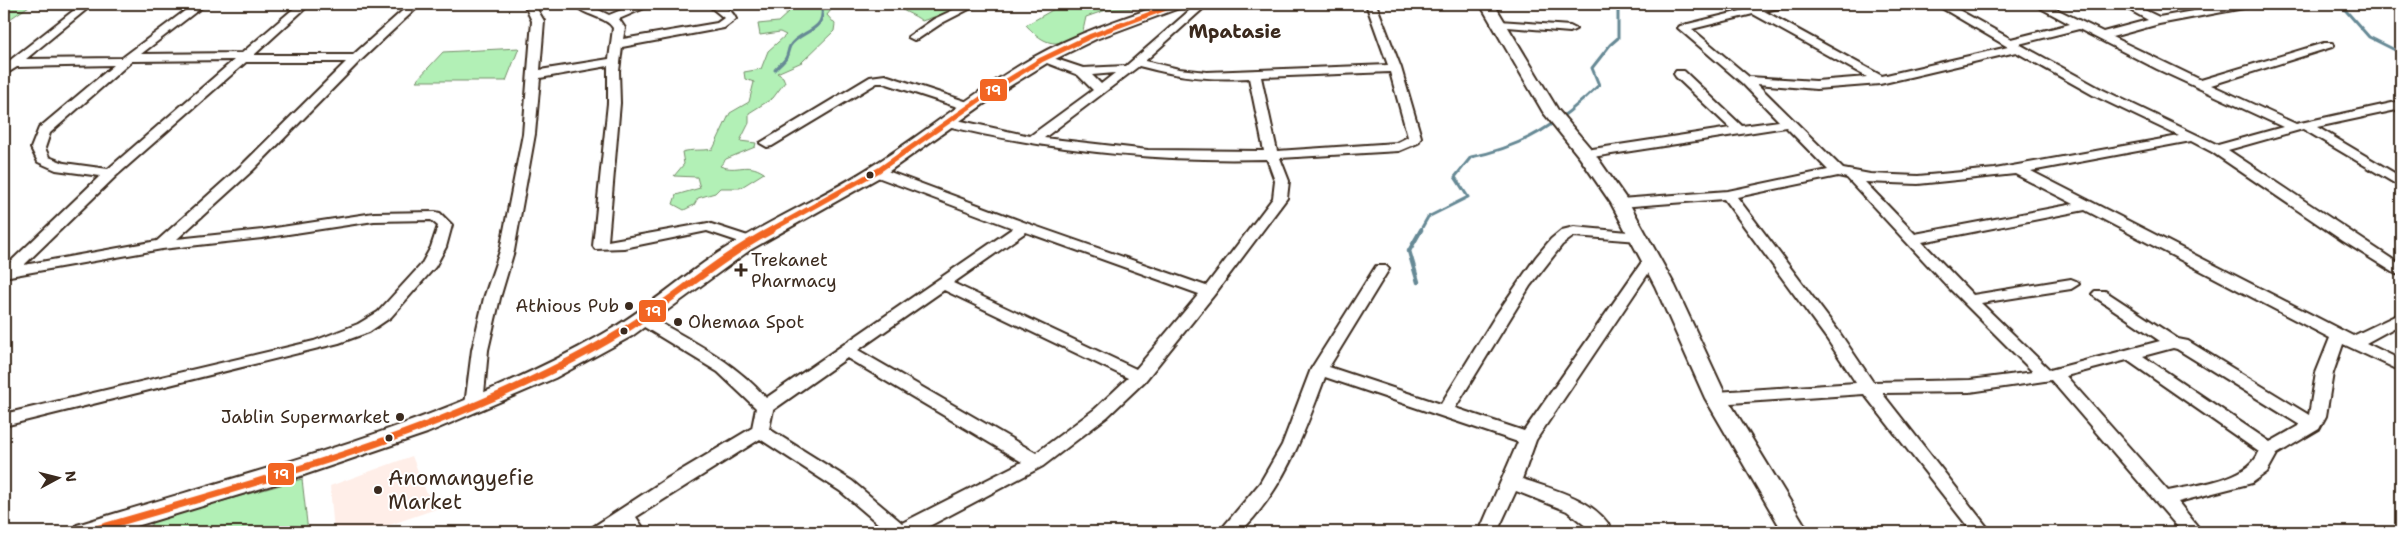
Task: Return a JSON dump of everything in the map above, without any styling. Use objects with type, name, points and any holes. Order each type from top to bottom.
[{"type":"street","points":[[4,71],[88,4]]},
{"type":"street","points":[[111,173],[62,167],[43,159],[38,148],[44,131],[127,59],[202,4]]},
{"type":"street","points":[[5,274],[111,173],[305,4]]},
{"type":"street","points":[[162,244],[248,167],[356,59],[416,4]]},
{"type":"street","points":[[474,405],[480,350],[492,298],[507,252],[529,134],[538,21],[529,4]]},
{"type":"street","points":[[579,4],[614,20],[619,28],[615,61],[614,103],[600,246],[624,244],[708,227],[749,242]]},
{"type":"street","points":[[609,19],[645,4]]},
{"type":"street","points":[[617,44],[720,26],[727,22],[729,16],[712,4]]},
{"type":"street","points":[[914,38],[938,21],[974,4]]},
{"type":"street","points":[[86,532],[336,458],[474,405],[565,364],[613,338],[690,281],[749,242],[877,172],[1003,82],[1043,58],[1111,28],[1177,4]]},
{"type":"street","points":[[1189,4],[1205,4]]},
{"type":"street","points":[[1032,141],[1132,66],[1205,4]]},
{"type":"street","points":[[948,122],[1032,141],[1153,156],[1271,155],[1398,147],[1410,144],[1415,137],[1395,68],[1371,4]]},
{"type":"street","points":[[1487,4],[1557,119],[1586,154],[1620,203],[1651,259],[1716,398],[1796,532]]},
{"type":"street","points":[[1786,4],[1684,28],[1746,80],[1913,239],[1970,300],[2051,375],[2193,532]]},
{"type":"street","points":[[1940,4],[2097,92],[2217,149],[2348,238],[2401,271]]},
{"type":"street","points":[[2038,4],[2200,84],[2300,126],[2401,182]]},
{"type":"street","points":[[2124,4],[2158,21]]},
{"type":"street","points":[[2102,36],[2158,21],[2249,4]]},
{"type":"street","points":[[1754,10],[1880,80]]},
{"type":"street","points":[[1499,24],[1570,29]]},
{"type":"street","points":[[1746,80],[1816,84],[1880,80],[2013,46],[2081,25]]},
{"type":"street","points":[[2200,84],[2328,45]]},
{"type":"street","points":[[15,63],[244,57],[356,59]]},
{"type":"street","points":[[1043,58],[1082,72],[1100,89]]},
{"type":"street","points":[[534,75],[615,61]]},
{"type":"street","points":[[1082,72],[1132,66],[1193,75],[1395,68]]},
{"type":"street","points":[[760,431],[846,486],[901,532],[1037,462],[1100,413],[1139,377],[1209,292],[1280,198],[1284,187],[1282,177],[1271,155],[1254,74]]},
{"type":"street","points":[[1680,74],[1739,130]]},
{"type":"street","points":[[767,143],[874,80],[885,78],[970,107]]},
{"type":"street","points":[[2217,149],[2300,126],[2401,105]]},
{"type":"street","points":[[1586,154],[1789,123]]},
{"type":"street","points":[[1620,203],[1728,195],[1845,174],[1882,179],[1933,180],[2020,171],[2194,137]]},
{"type":"street","points":[[2020,171],[2345,340],[2401,366]]},
{"type":"street","points":[[877,172],[1024,227],[1209,292]]},
{"type":"street","points":[[1728,195],[1833,336],[1868,388],[1982,532]]},
{"type":"street","points":[[1913,239],[2001,224],[2086,206]]},
{"type":"street","points":[[4,420],[318,345],[352,333],[379,319],[417,281],[431,262],[444,235],[445,225],[435,216],[374,217],[262,234],[162,244],[5,274]]},
{"type":"street","points":[[600,532],[760,431],[765,407],[1024,227]]},
{"type":"street","points":[[1444,412],[1506,311],[1561,236],[1576,232],[1639,238]]},
{"type":"street","points":[[1488,532],[1511,484],[1528,439],[1651,259]]},
{"type":"street","points":[[1228,532],[1244,517],[1267,488],[1291,445],[1319,369],[1381,269]]},
{"type":"street","points":[[944,284],[1139,377]]},
{"type":"street","points":[[1970,300],[2071,284]]},
{"type":"street","points":[[2100,294],[2173,343],[2182,345],[2313,424]]},
{"type":"street","points":[[642,318],[721,364],[752,390],[765,407]]},
{"type":"street","points":[[2165,499],[2246,478],[2257,473],[2264,466],[2269,450],[2313,424],[2319,416],[2322,385],[2330,355],[2345,340],[2401,318]]},
{"type":"street","points":[[1716,398],[1868,388],[1970,386],[2051,375],[2173,343]]},
{"type":"street","points":[[847,351],[1037,462]]},
{"type":"street","points":[[2130,354],[2269,450]]},
{"type":"street","points":[[1319,369],[1528,439]]},
{"type":"street","points":[[1511,484],[1558,497],[1588,516],[1604,532]]},
{"type":"street","points":[[624,516],[636,532]]},
{"type":"shaded area","name":"Anomangyefie Market","points":[[412,456],[427,494],[431,494],[436,509],[369,532],[334,532],[330,486]]},
{"type":"green space","points":[[4,4],[32,4],[4,23]]},
{"type":"green space","points":[[785,4],[840,4],[835,5],[827,15],[835,24],[834,31],[802,62],[777,73],[783,77],[785,82],[773,98],[749,113],[749,123],[740,141],[756,143],[755,147],[726,159],[720,166],[726,168],[747,167],[764,173],[740,188],[720,188],[715,193],[698,198],[694,205],[684,210],[673,204],[676,195],[700,188],[697,177],[674,176],[684,164],[682,152],[713,149],[730,113],[749,102],[754,82],[745,79],[744,72],[761,69],[768,51],[786,35],[780,32],[760,35],[758,24],[778,22],[789,12],[778,9]]},
{"type":"green space","points":[[895,4],[972,4],[922,21]]},
{"type":"green space","points":[[1063,4],[1144,5],[1136,8],[1106,10],[1086,17],[1082,35],[1066,42],[1052,43],[1046,41],[1026,25]]},
{"type":"green space","points":[[519,48],[506,81],[416,81],[443,52]]},
{"type":"green space","points":[[302,479],[308,532],[149,532],[152,521]]},
{"type":"waterway","points":[[775,70],[787,56],[790,46],[794,41],[816,27],[820,22],[822,9],[826,4]]},
{"type":"waterway","points":[[1420,231],[1428,217],[1468,197],[1455,177],[1471,157],[1490,153],[1525,140],[1556,121],[1599,85],[1592,68],[1618,38],[1618,11],[1621,5],[1625,4]]},
{"type":"waterway","points":[[2340,4],[2369,37],[2401,53]]},
{"type":"waterway","points":[[1418,282],[1409,251],[1421,230]]},
{"type":"transit line","name":"19","points":[[86,532],[220,493],[353,451],[484,401],[547,372],[624,331],[743,246],[841,193],[879,170],[1020,72],[1057,51],[1091,36],[1177,4]]},
{"type":"place","name":"Trekanet Pharmacy","points":[[741,270]]},
{"type":"place","name":"Athious Pub","points":[[629,306]]},
{"type":"place","name":"Ohemaa Spot","points":[[678,322]]},
{"type":"place","name":"Jablin Supermarket","points":[[400,417]]},
{"type":"place","name":"Anomangyefie Market","points":[[378,490]]},
{"type":"district","name":"Mpatasie","points":[[1235,31]]}]
